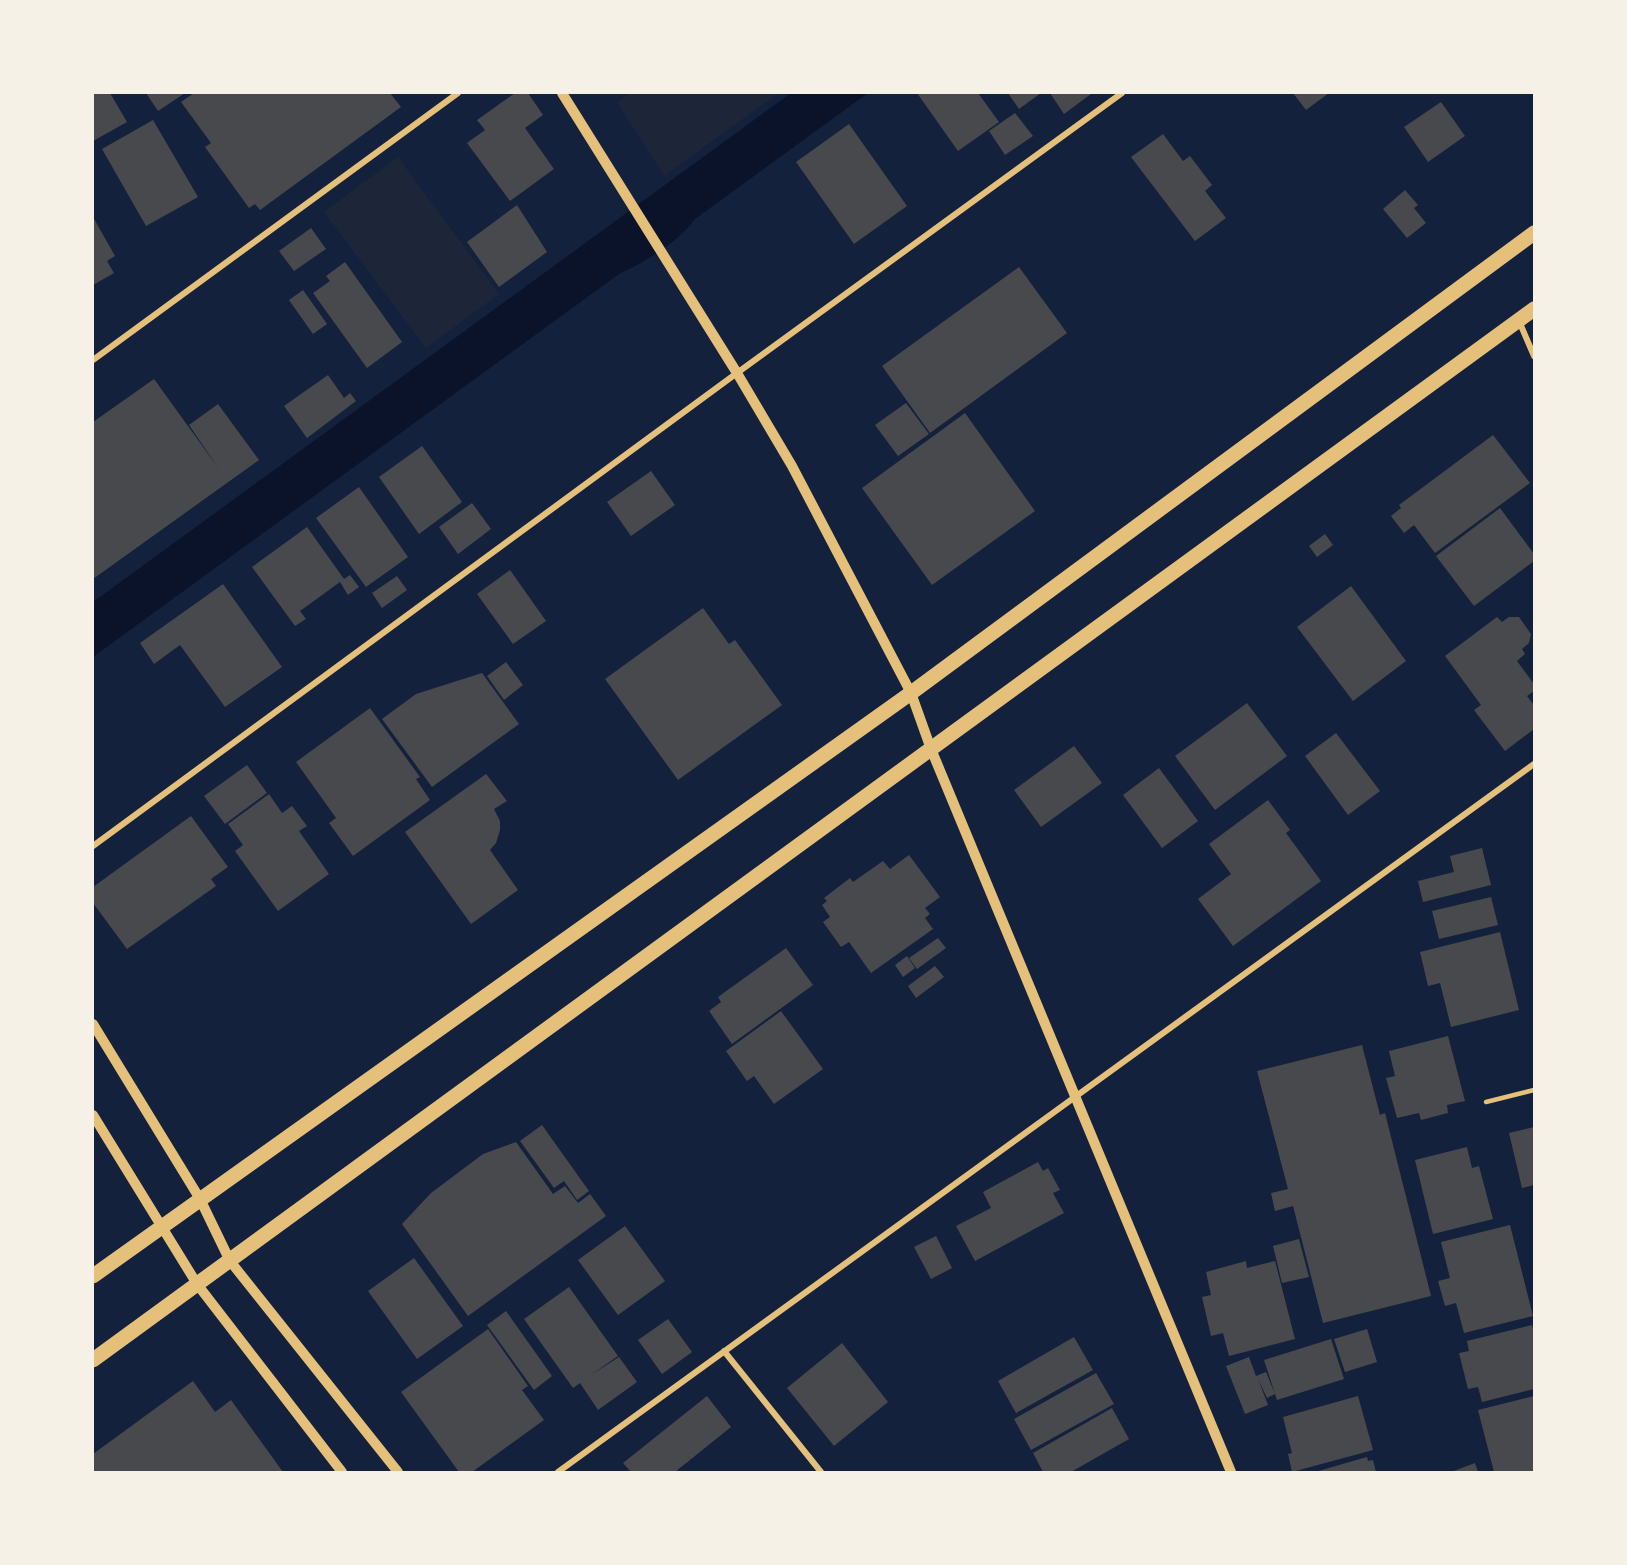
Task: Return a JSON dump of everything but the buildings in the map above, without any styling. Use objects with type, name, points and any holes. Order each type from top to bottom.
[{"type":"main road","points":[[93,1276],[911,693],[1534,233]]},
{"type":"main road","points":[[93,1360],[1534,309]]},
{"type":"street","points":[[93,360],[458,93]]},
{"type":"street","points":[[562,93],[792,466],[911,693],[932,749],[1231,1472]]},
{"type":"street","points":[[93,846],[736,373],[1122,93]]},
{"type":"street","points":[[1518,321],[1534,356]]},
{"type":"street","points":[[558,1472],[1534,764]]},
{"type":"street","points":[[93,1024],[200,1199],[230,1261],[398,1472]]},
{"type":"street","points":[[93,1115],[197,1284],[342,1472]]},
{"type":"street","points":[[724,1351],[821,1472]]},
{"type":"lane","points":[[1486,1102],[1534,1090]]},
{"type":"shaded area","points":[[631,93],[775,93],[776,95],[664,176],[617,102]]},
{"type":"shaded area","points":[[791,93],[868,93],[695,219],[660,251],[619,274],[93,657],[93,602]]},
{"type":"shaded area","points":[[398,157],[499,294],[426,348],[324,212]]}]
